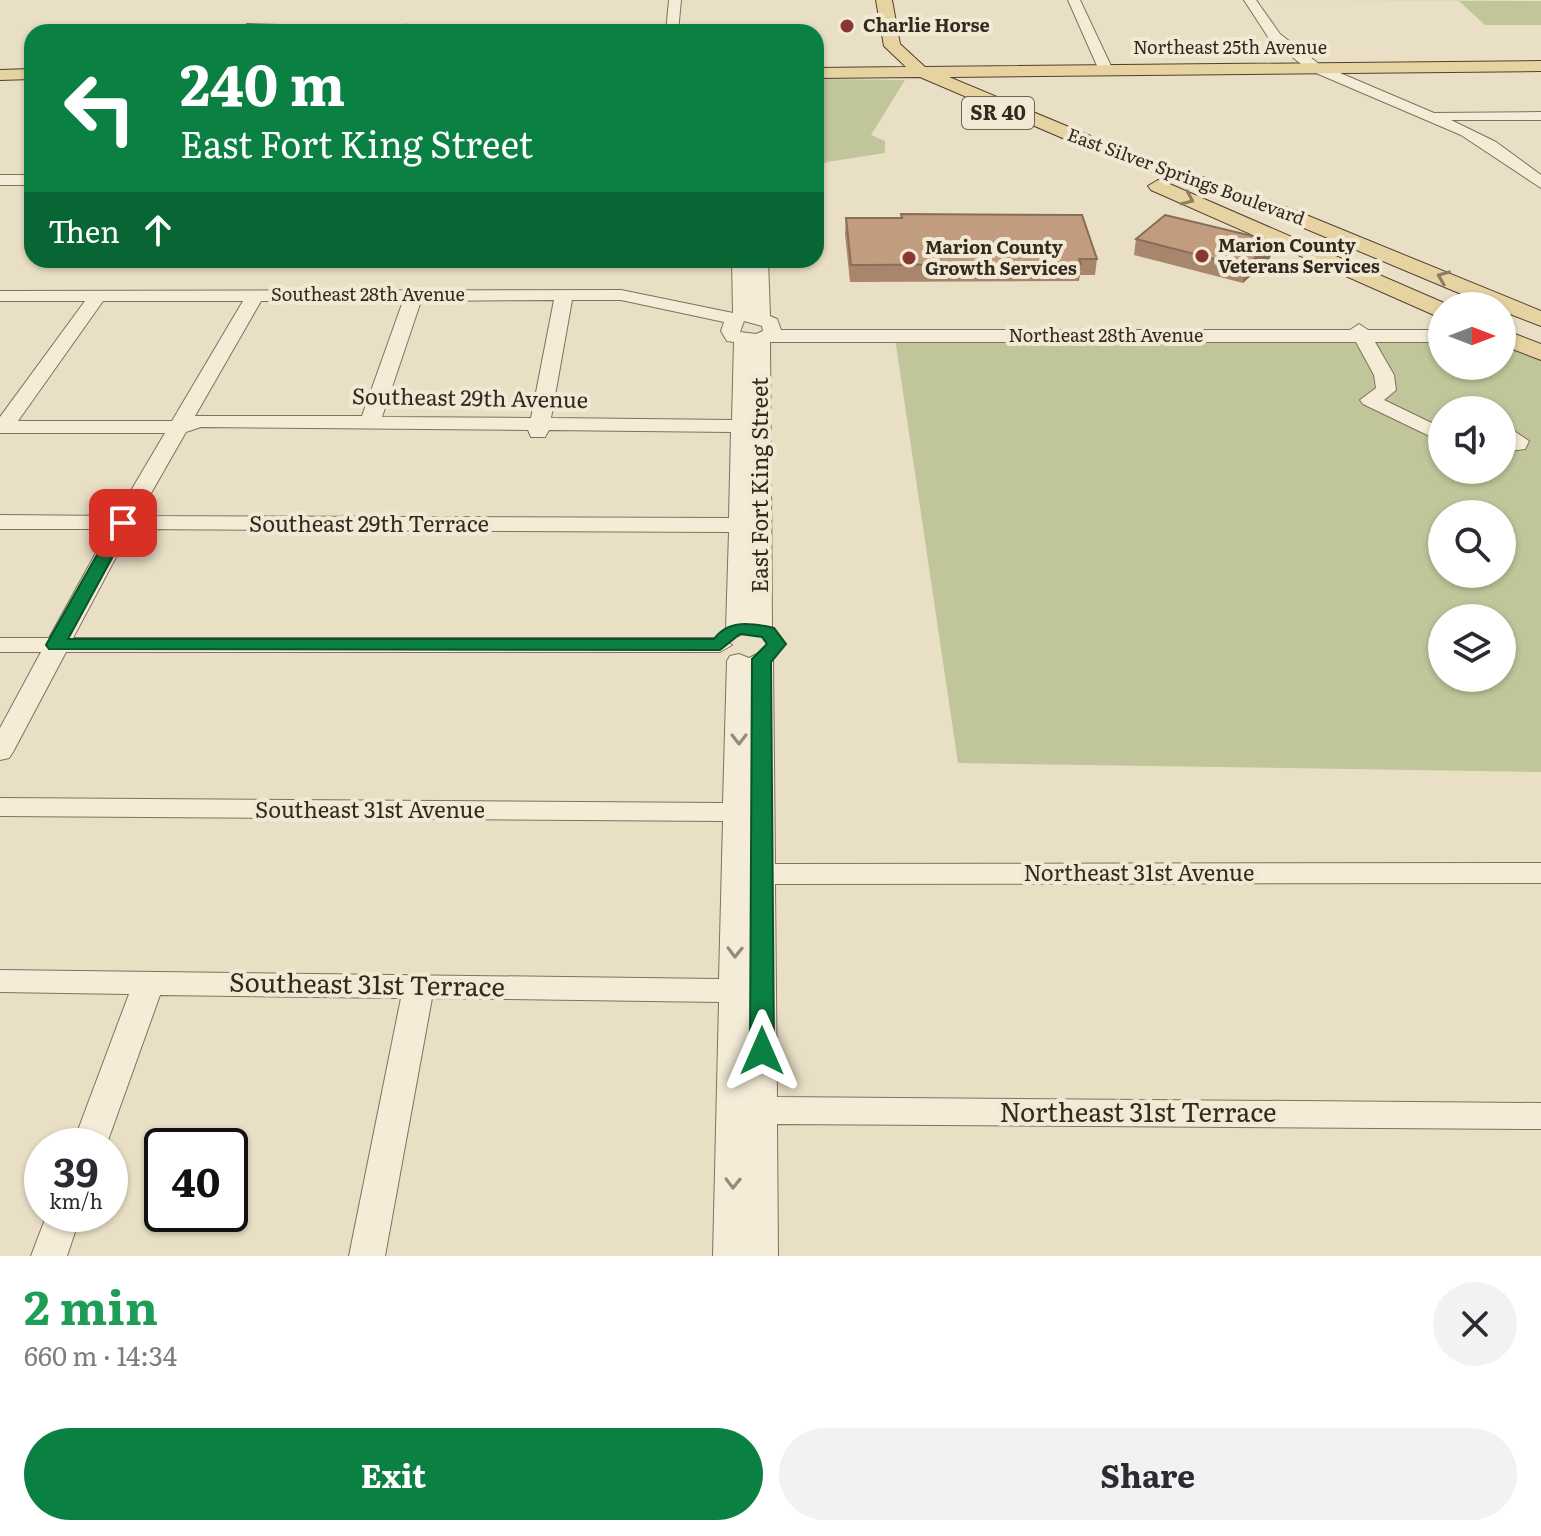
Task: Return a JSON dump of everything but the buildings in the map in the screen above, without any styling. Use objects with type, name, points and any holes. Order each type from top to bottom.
[{"type":"main road","points":[[884,0],[892,46],[883,55],[885,73]]},
{"type":"main road","name":"East Silver Springs Boulevard","points":[[892,46],[928,82],[941,89],[1428,304]]},
{"type":"main road","name":"Northeast 25th Avenue","points":[[824,73],[1541,66]]},
{"type":"main road","points":[[950,85],[949,78],[954,74],[972,70]]},
{"type":"main road","name":"East Silver Springs Boulevard","points":[[920,71],[1093,144],[1287,214],[1541,321]]},
{"type":"main road","points":[[0,78],[24,77]]},
{"type":"main road","points":[[1250,227],[1287,214]]},
{"type":"main road","points":[[1516,314],[1541,321]]},
{"type":"main road","points":[[1516,342],[1541,353]]},
{"type":"street","points":[[673,24],[675,0]]},
{"type":"street","points":[[1074,0],[1105,68]]},
{"type":"street","points":[[1250,0],[1275,37],[1314,67],[1432,116],[1491,145],[1538,177]]},
{"type":"street","points":[[1432,116],[1541,116]]},
{"type":"street","points":[[0,180],[24,178]]},
{"type":"street","name":"East Fort King Street","points":[[742,268],[753,326]]},
{"type":"street","name":"East Fort King Street","points":[[758,268],[753,326],[739,812],[748,874],[735,991],[760,1256]]},
{"type":"street","points":[[1,427],[99,294]]},
{"type":"street","points":[[0,752],[123,523],[255,295]]},
{"type":"street","points":[[370,421],[414,295]]},
{"type":"street","points":[[539,428],[564,295]]},
{"type":"street","name":"Southeast 28th Avenue","points":[[0,296],[621,295],[753,326]]},
{"type":"street","name":"Northeast 28th Avenue","points":[[753,326],[1428,336]]},
{"type":"street","name":"Northeast 28th Avenue","points":[[1361,334],[1428,330]]},
{"type":"street","points":[[1361,334],[1384,375],[1386,390],[1370,400],[1428,429]]},
{"type":"street","name":"Southeast 29th Avenue","points":[[1,427],[180,427],[199,421],[370,421],[539,428]]},
{"type":"street","name":"Southeast 29th Avenue","points":[[180,427],[194,432],[750,429]]},
{"type":"street","name":"East Fort King Street","points":[[731,1256],[748,1110],[748,874],[744,645],[738,525],[750,429]]},
{"type":"street","name":"Southeast 29th Terrace","points":[[0,522],[738,525]]},
{"type":"street","points":[[0,645],[744,645]]},
{"type":"street","name":"Southeast 31st Avenue","points":[[0,807],[739,812]]},
{"type":"street","name":"Northeast 31st Avenue","points":[[748,874],[1541,873]]},
{"type":"street","name":"Southeast 31st Terrace","points":[[0,981],[735,991]]},
{"type":"street","points":[[96,1128],[149,983]]},
{"type":"street","points":[[367,1256],[419,985]]},
{"type":"street","name":"Northeast 31st Terrace","points":[[748,1110],[1541,1116]]},
{"type":"street","points":[[49,1256],[58,1232]]},
{"type":"green space","points":[[1254,0],[1541,1],[1541,25],[1485,25],[1459,1]]},
{"type":"green space","points":[[824,79],[905,80],[871,135],[885,141],[885,153],[824,164]]},
{"type":"green space","points":[[895,338],[1428,338],[1428,380],[1516,380],[1516,350],[1541,361],[1541,772],[958,763]]},
{"type":"place","name":"Charlie Horse","points":[[847,26]]},
{"type":"place","name":"Marion County Veterans Services","points":[[1202,256]]},
{"type":"place","name":"Marion County Growth Services","points":[[909,258]]},
{"type":"route","points":[[123,523],[55,645],[720,645],[728,633],[738,629],[768,632],[777,644],[769,656],[761,659],[762,1051]]}]
